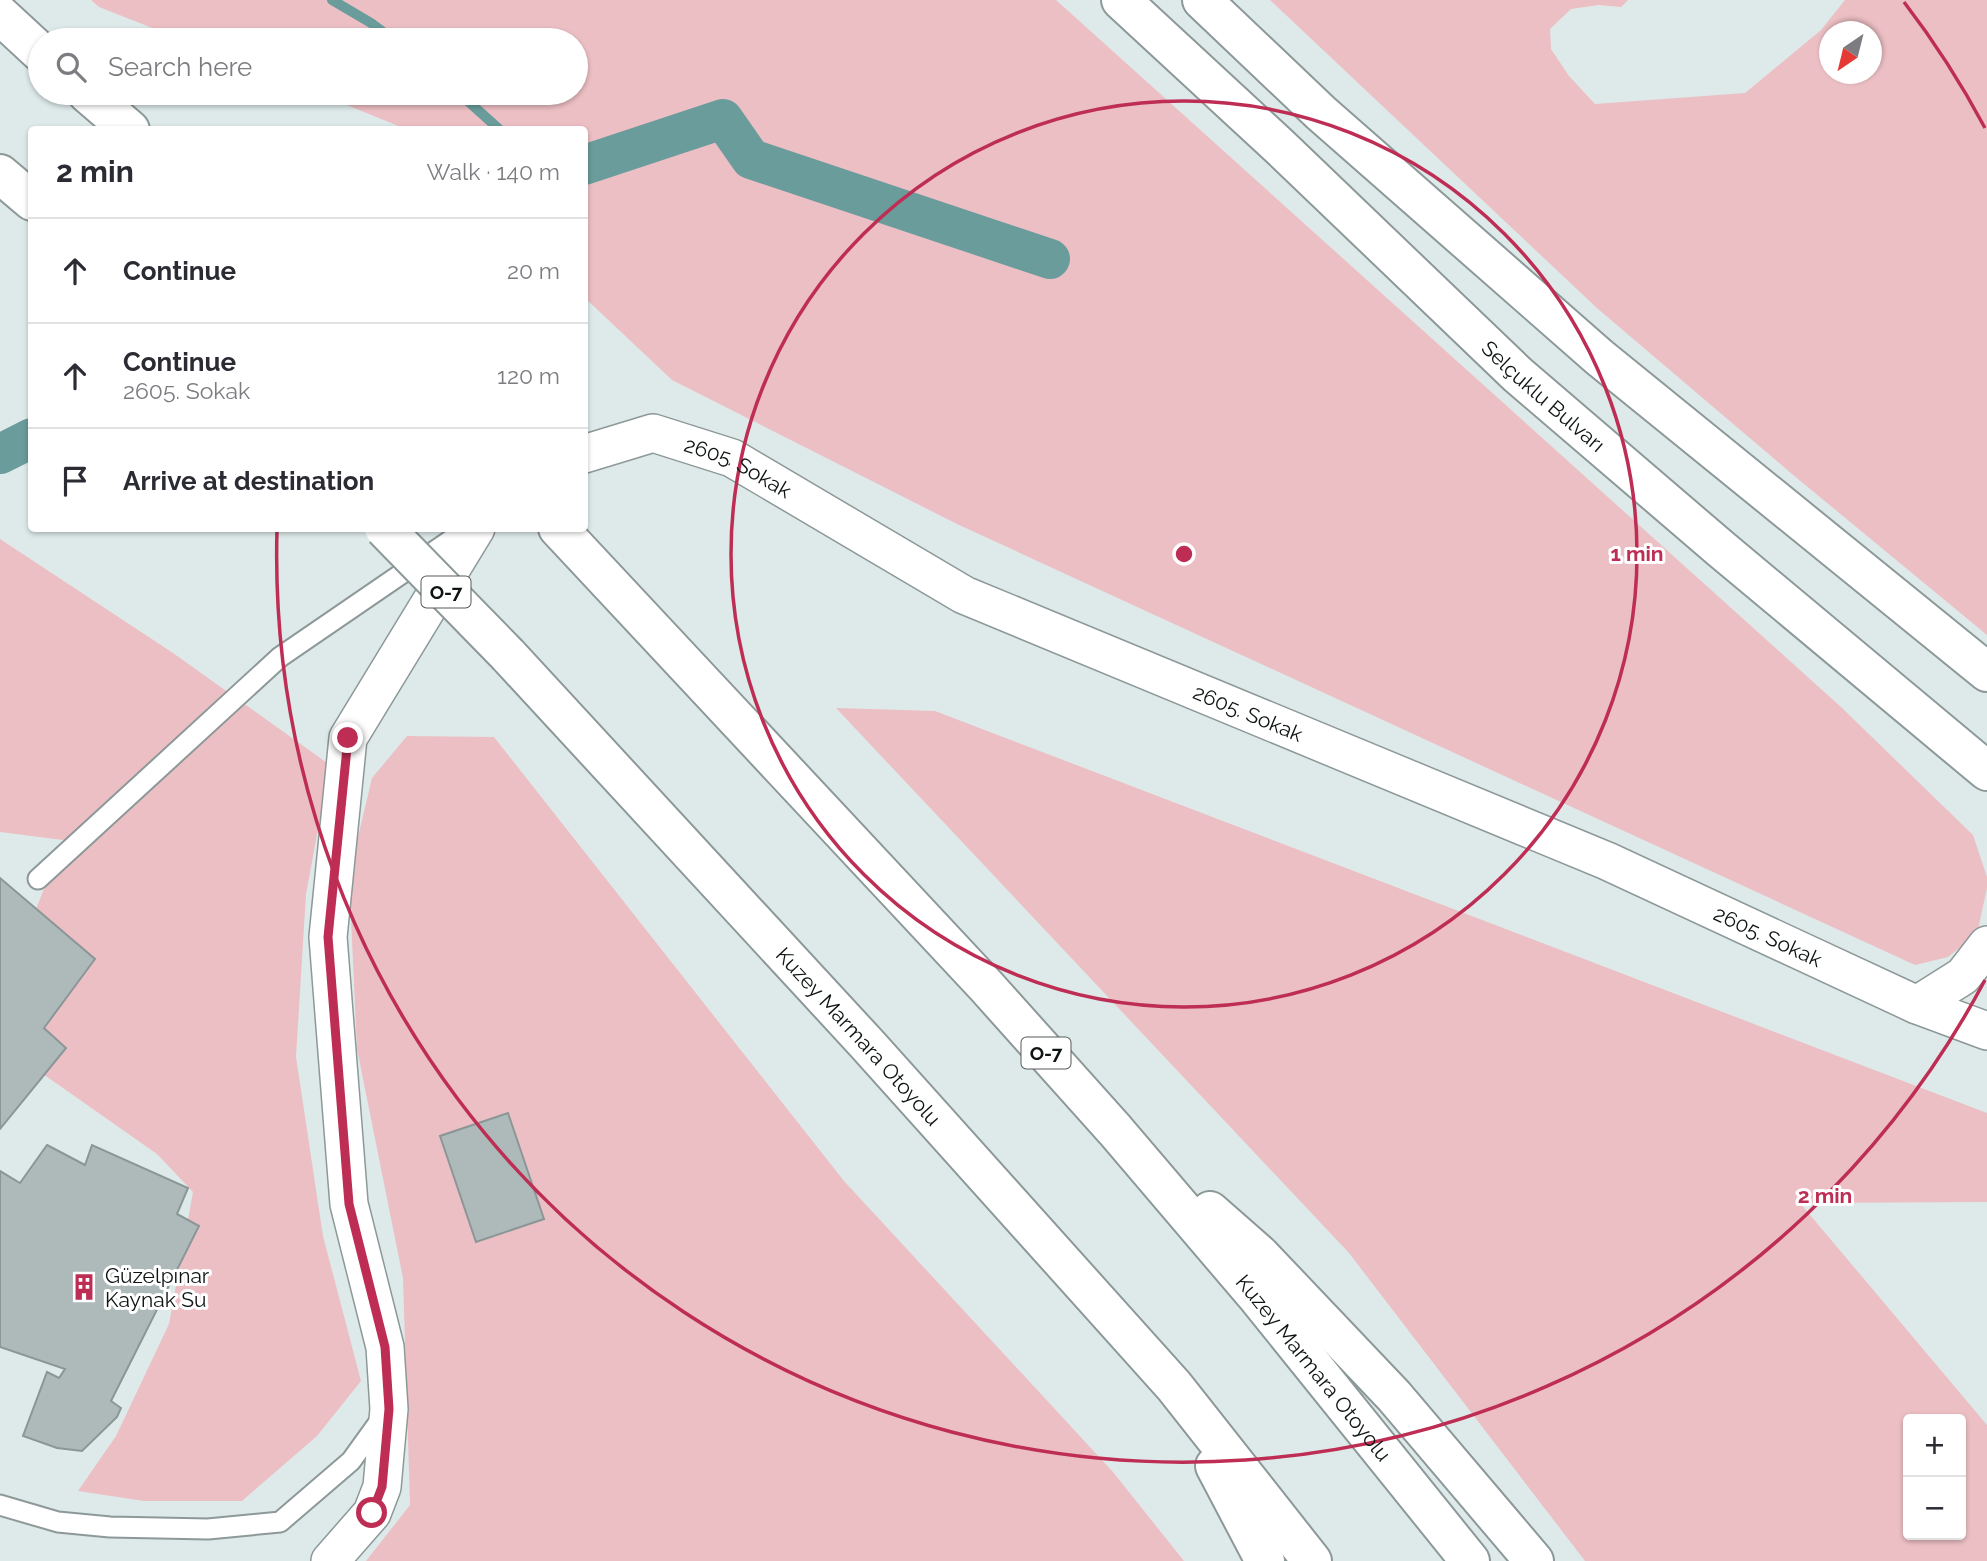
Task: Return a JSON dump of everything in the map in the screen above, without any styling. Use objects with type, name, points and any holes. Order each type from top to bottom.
[{"type":"main road","name":"Selçuklu Bulvarı","points":[[1121,0],[1279,146],[1518,375],[1983,774]]},
{"type":"main road","points":[[1202,0],[1321,113],[1599,357],[1987,672]]},
{"type":"main road","points":[[0,15],[28,41]]},
{"type":"main road","points":[[101,105],[125,126]]},
{"type":"main road","points":[[0,174],[28,198]]},
{"type":"main road","name":"Kuzey Marmara Otoyolu","points":[[388,532],[508,655],[867,1044],[1174,1386],[1312,1561]]},
{"type":"main road","name":"Kuzey Marmara Otoyolu","points":[[562,532],[986,986],[1115,1130],[1259,1298],[1470,1561]]},
{"type":"main road","points":[[1115,1130],[1260,1255],[1394,1396],[1534,1561]]},
{"type":"main road","points":[[1174,1386],[1265,1561]]},
{"type":"street","name":"2605. Sokak","points":[[588,453],[653,433],[732,458],[964,595],[1607,861],[1917,1005],[1987,1031]]},
{"type":"street","points":[[330,1561],[372,1513],[382,1487],[389,1409],[385,1347],[349,1204],[328,937],[348,738],[474,532]]},
{"type":"street","points":[[1917,1005],[1964,976],[1987,945]]},
{"type":"lane","points":[[38,879],[280,657],[462,532]]},
{"type":"lane","points":[[0,1505],[58,1522],[110,1527],[208,1529],[280,1522],[351,1461],[389,1409]]},
{"type":"shaded area","points":[[91,0],[1056,0],[1841,707],[1973,835],[1987,877],[1977,934],[1948,957],[1915,965],[957,524],[672,380],[588,301],[588,126],[399,126],[347,105],[588,105],[588,28],[152,28],[99,7]]},
{"type":"shaded area","points":[[1270,0],[1628,0],[1621,7],[1599,5],[1571,9],[1550,29],[1551,49],[1569,76],[1595,104],[1745,93],[1819,32],[1819,84],[1882,84],[1882,21],[1828,21],[1845,0],[1987,0],[1987,635],[1598,309]]},
{"type":"shaded area","points":[[0,539],[173,653],[330,765],[306,894],[296,1057],[323,1236],[361,1381],[317,1436],[242,1501],[144,1501],[78,1491],[116,1436],[169,1324],[193,1192],[157,1154],[23,1060],[29,927],[63,840],[0,832]]},
{"type":"shaded area","points":[[836,708],[935,711],[1987,1113],[1987,1202],[1800,1203],[1987,1425],[1987,1561],[1585,1561],[1349,1253]]},
{"type":"shaded area","points":[[407,736],[494,737],[844,1181],[1113,1472],[1184,1561],[366,1561],[410,1505],[403,1278],[357,1049],[349,875],[372,778]]},
{"type":"building","points":[[0,878],[95,959],[44,1028],[66,1048],[0,1129]]},
{"type":"building","points":[[508,1113],[544,1219],[476,1242],[440,1136]]},
{"type":"building","name":"Güzelpınar Kaynak Su","points":[[47,1145],[85,1165],[92,1145],[188,1188],[177,1214],[199,1226],[111,1401],[121,1408],[117,1417],[82,1451],[57,1448],[23,1436],[47,1372],[59,1378],[65,1369],[0,1347],[0,1171],[20,1183]]},
{"type":"waterway","points":[[332,0],[378,28]]},
{"type":"waterway","points":[[472,105],[496,126]]},
{"type":"waterway","points":[[588,164],[723,119],[751,159],[1050,259]]},
{"type":"waterway","points":[[0,454],[28,440]]},
{"type":"place","name":"Güzelpınar Kaynak Su","points":[[84,1287]]},
{"type":"route","points":[[348,738],[328,937],[349,1204],[385,1347],[389,1409],[382,1487],[372,1513]]}]
